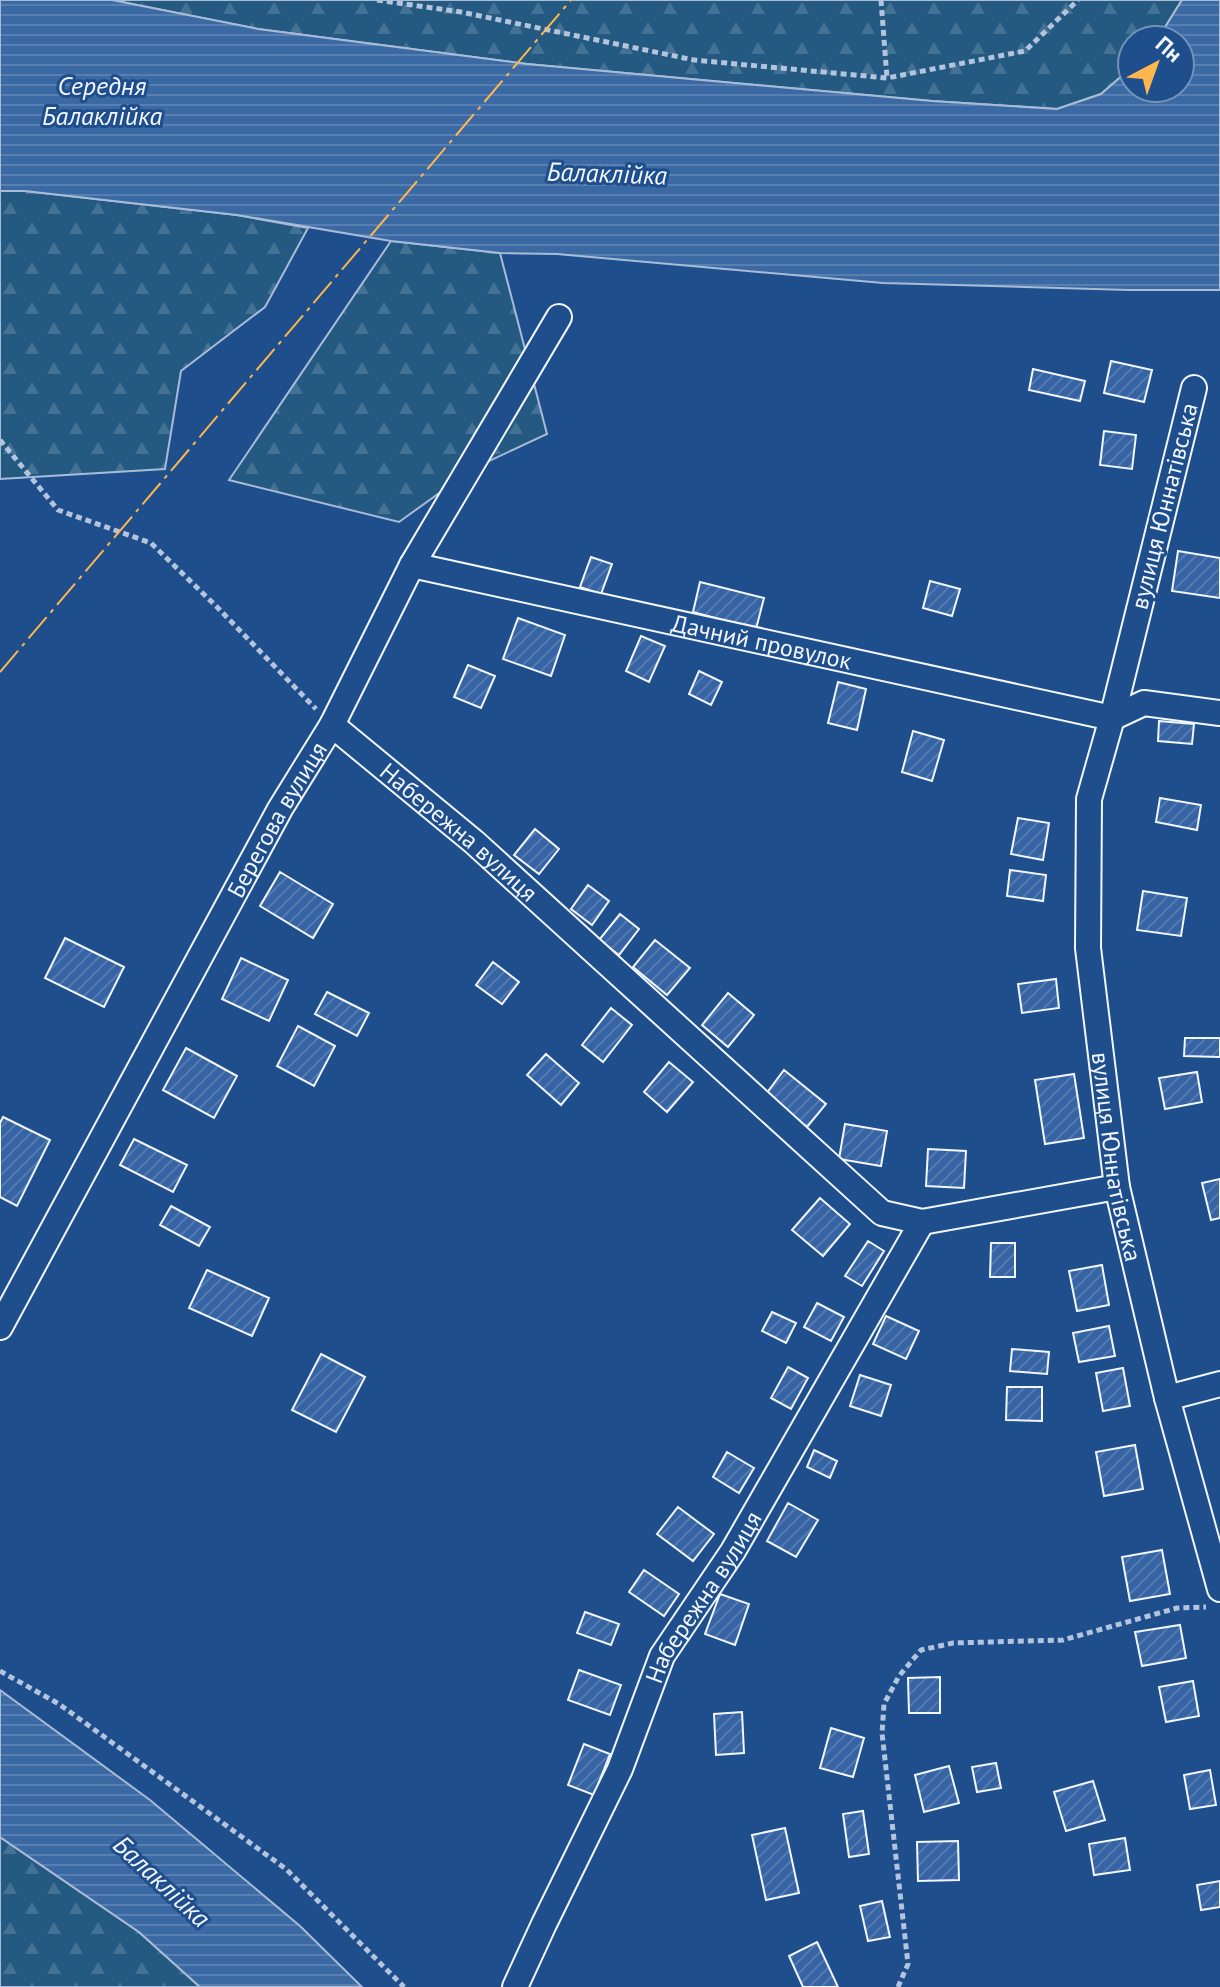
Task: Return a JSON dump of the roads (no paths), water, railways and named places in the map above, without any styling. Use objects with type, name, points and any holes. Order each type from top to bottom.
[{"type":"street","name":"Берегова вулиця","points":[[0,1327],[280,809],[332,725],[412,565],[559,317]]},
{"type":"street","name":"вулиця Юннатівська","points":[[1194,388],[1089,799],[1088,948],[1117,1187],[1167,1398],[1220,1589]]},
{"type":"street","name":"Дачний провулок","points":[[412,565],[1112,718]]},
{"type":"street","points":[[1112,718],[1144,703],[1220,713]]},
{"type":"street","name":"Набережна вулиця","points":[[332,725],[474,842],[882,1213],[922,1222],[1117,1187]]},
{"type":"street","name":"Набережна вулиця","points":[[515,1987],[620,1769],[662,1656],[733,1551],[922,1222]]},
{"type":"street","points":[[1167,1398],[1220,1384]]},
{"type":"water","name":"Середня Балаклійка","points":[[0,0],[112,0],[258,29],[527,64],[932,101],[1057,109],[1101,94],[1116,81],[1116,104],[1196,104],[1196,24],[1167,24],[1182,0],[1220,0],[1220,290],[883,283],[557,254],[500,253],[391,241],[237,215],[25,191],[0,191]]},
{"type":"water","name":"Балаклійка","points":[[0,1690],[150,1800],[300,1926],[362,1987],[200,1987],[139,1932],[0,1837]]}]
